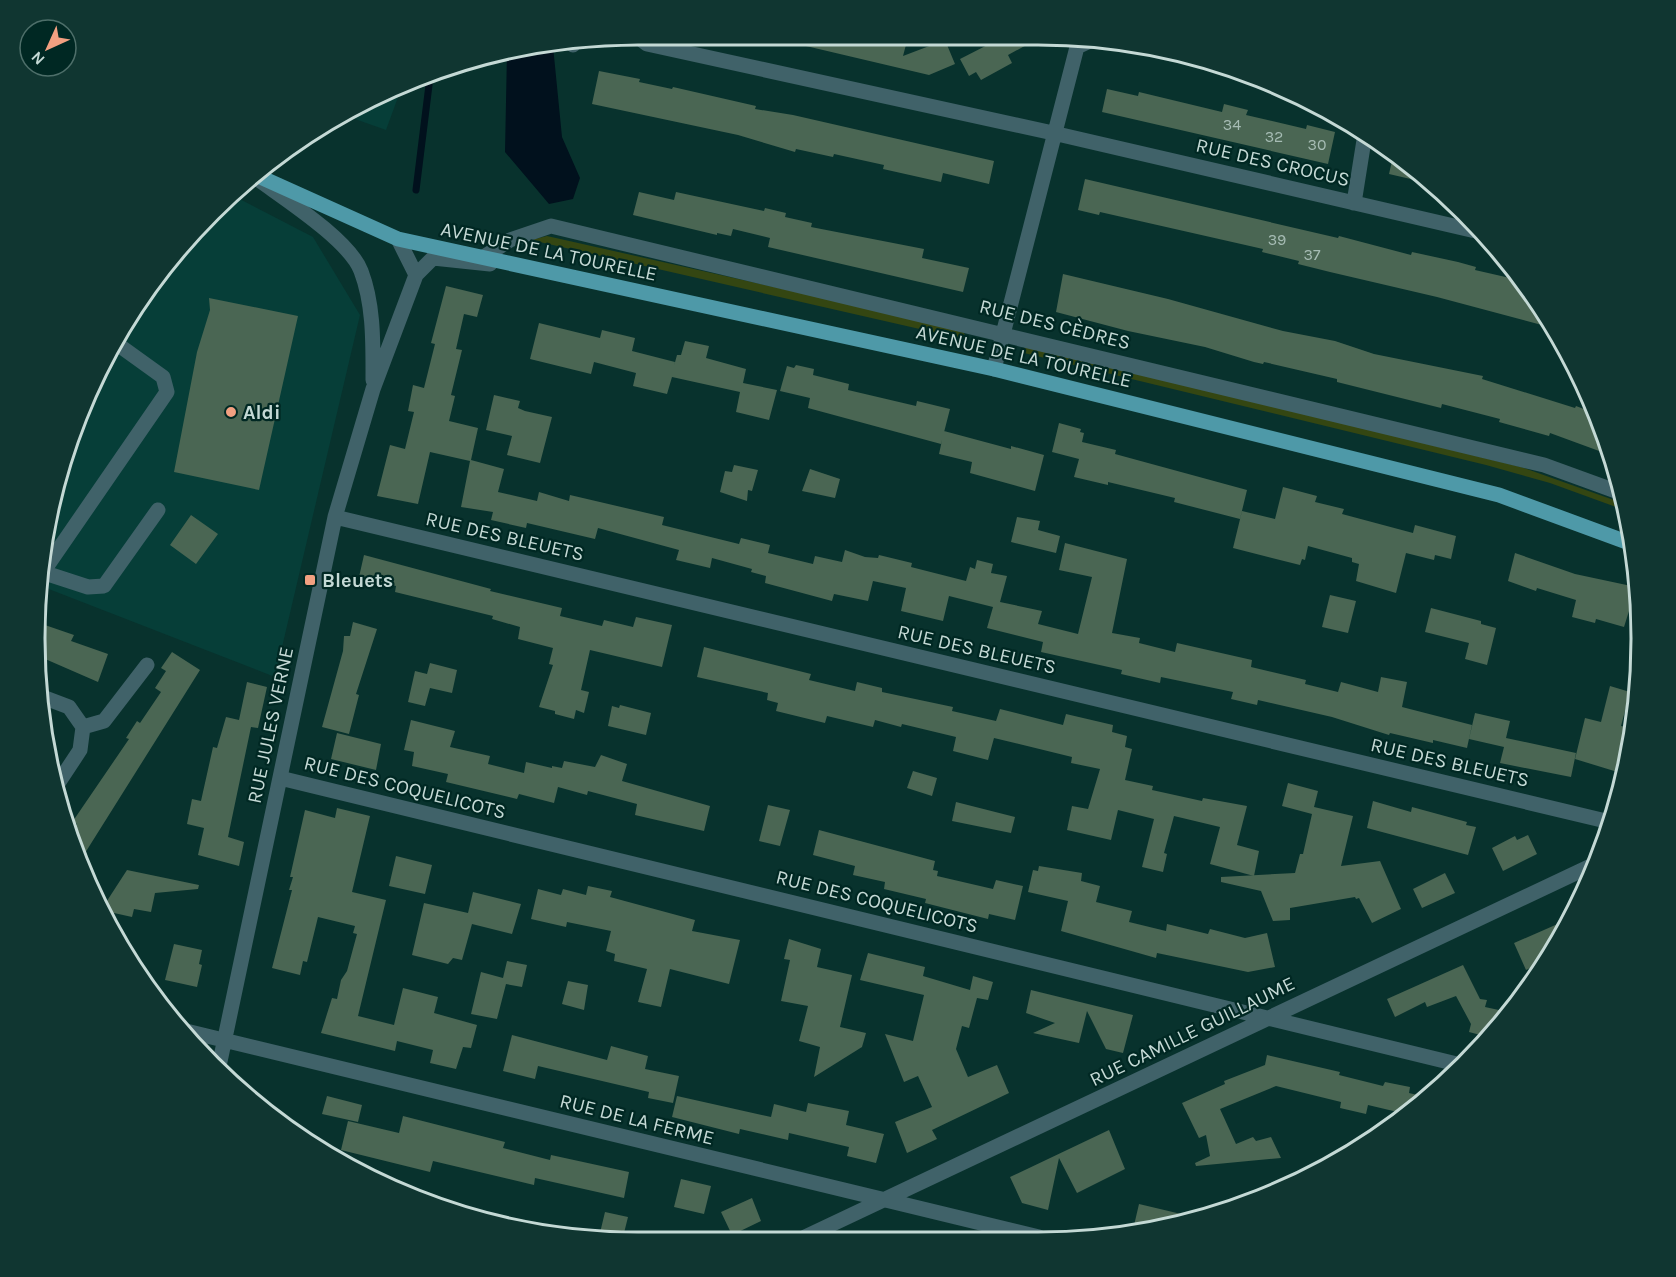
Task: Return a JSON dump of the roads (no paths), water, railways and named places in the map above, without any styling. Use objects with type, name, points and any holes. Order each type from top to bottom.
[{"type":"main road","name":"AVENUE DE LA TOURELLE","points":[[263,179],[398,239],[994,369],[1499,495],[1623,541]]},
{"type":"street","name":"RUE DES CROCUS","points":[[653,45],[1053,133],[1467,229]]},
{"type":"street","points":[[994,369],[1077,46]]},
{"type":"street","points":[[1354,203],[1364,143]]},
{"type":"street","name":"RUE JULES VERNE","points":[[261,180],[333,235],[361,269],[373,327],[373,389]]},
{"type":"street","name":"RUE DES CÈDRES","points":[[482,258],[510,240],[551,226],[1545,465],[1612,489]]},
{"type":"street","points":[[398,239],[417,275],[433,258],[528,268]]},
{"type":"street","name":"RUE JULES VERNE","points":[[221,1060],[335,516],[373,389],[417,275]]},
{"type":"street","points":[[50,565],[167,392],[163,377],[122,347]]},
{"type":"street","points":[[49,574],[88,587],[104,586],[158,510]]},
{"type":"street","name":"RUE DES BLEUETS","points":[[335,516],[1603,820]]},
{"type":"street","points":[[83,727],[104,721],[147,665]]},
{"type":"street","points":[[48,699],[69,707],[83,727],[80,750],[61,777]]},
{"type":"street","name":"RUE DES COQUELICOTS","points":[[280,778],[1452,1063]]},
{"type":"street","name":"RUE CAMILLE GUILLAUME","points":[[816,1232],[1584,869]]},
{"type":"street","name":"RUE DE LA FERME","points":[[195,1033],[1018,1232]]},
{"type":"waterway","points":[[416,190],[429,83]]},
{"type":"place","name":"Aldi","points":[[231,412]]},
{"type":"place","name":"Bleuets","points":[[310,580]]}]
